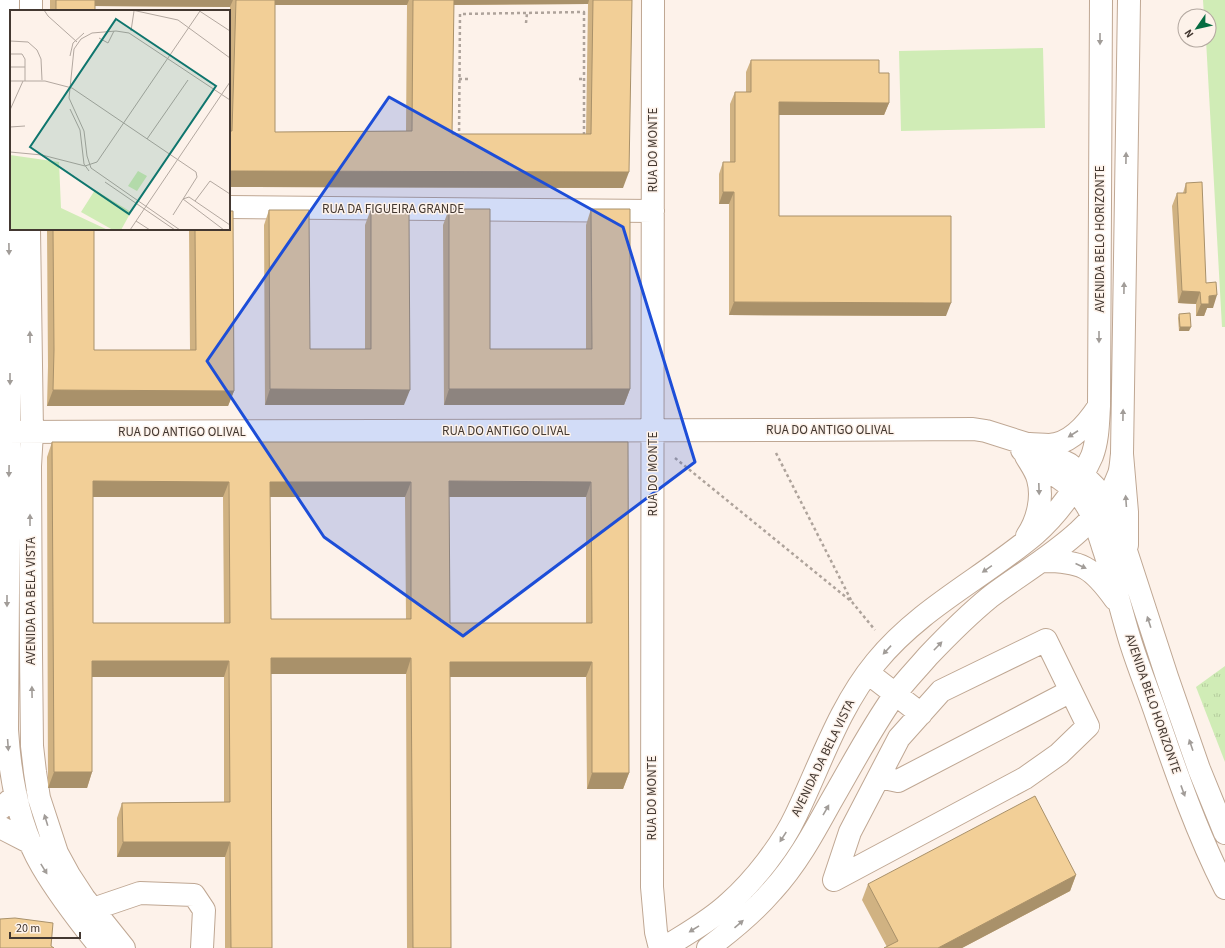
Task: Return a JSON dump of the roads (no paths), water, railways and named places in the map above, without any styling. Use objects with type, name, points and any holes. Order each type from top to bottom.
[{"type":"street","name":"AVENIDA DA BELA VISTA","points":[[8,0],[7,168],[10,313],[5,432],[8,802],[31,843],[41,865],[101,948]]},
{"type":"street","name":"RUA DO MONTE","points":[[653,0],[652,887],[656,932],[660,948]]},
{"type":"street","name":"AVENIDA BELO HORIZONTE","points":[[1101,0],[1099,406],[1097,435],[1092,455],[1078,482],[1095,487],[1098,509],[1121,608],[1130,638],[1186,799],[1225,888]]},
{"type":"street","name":"AVENIDA BELO HORIZONTE","points":[[1098,509],[1114,485],[1120,472],[1122,454],[1129,0]]},
{"type":"street","name":"RUA DA FIGUEIRA GRANDE","points":[[230,207],[653,211]]},
{"type":"street","name":"AVENIDA DA BELA VISTA","points":[[29,230],[32,432],[30,466],[32,746],[35,772],[39,798],[57,853],[69,875],[93,909],[124,948]]},
{"type":"street","points":[[1021,446],[1050,445],[1061,442],[1082,428],[1099,406]]},
{"type":"street","name":"RUA DO ANTIGO OLIVAL","points":[[5,432],[973,429],[986,431],[1021,446]]},
{"type":"street","points":[[1021,446],[1068,464],[1078,482]]},
{"type":"street","points":[[1019,546],[1033,525],[1038,511],[1040,492],[1037,477],[1021,446]]},
{"type":"street","name":"AVENIDA BELO HORIZONTE","points":[[1122,454],[1127,512],[1127,554]]},
{"type":"street","name":"AVENIDA DA BELA VISTA","points":[[664,948],[708,920],[729,903],[748,884],[768,860],[796,816],[834,729],[855,691],[890,647],[929,611],[1036,533],[1054,514],[1078,482]]},
{"type":"street","name":"AVENIDA DA BELA VISTA","points":[[708,948],[728,934],[752,912],[773,891],[788,872],[876,724],[895,695],[928,656],[976,608],[1064,545],[1098,509]]},
{"type":"street","name":"AVENIDA BELO HORIZONTE","points":[[1098,509],[1127,554],[1199,769],[1225,833]]},
{"type":"street","points":[[1043,561],[1070,562],[1090,570],[1104,584],[1121,608]]},
{"type":"street","points":[[1046,640],[1071,691],[1088,726],[1059,754],[1025,778],[834,880],[850,832],[899,738],[941,691],[1046,640]]},
{"type":"street","points":[[868,673],[921,714]]},
{"type":"street","points":[[879,777],[898,782],[1071,691]]},
{"type":"street","points":[[0,827],[31,843]]},
{"type":"street","points":[[93,909],[140,893],[194,895],[204,910],[202,948]]}]
